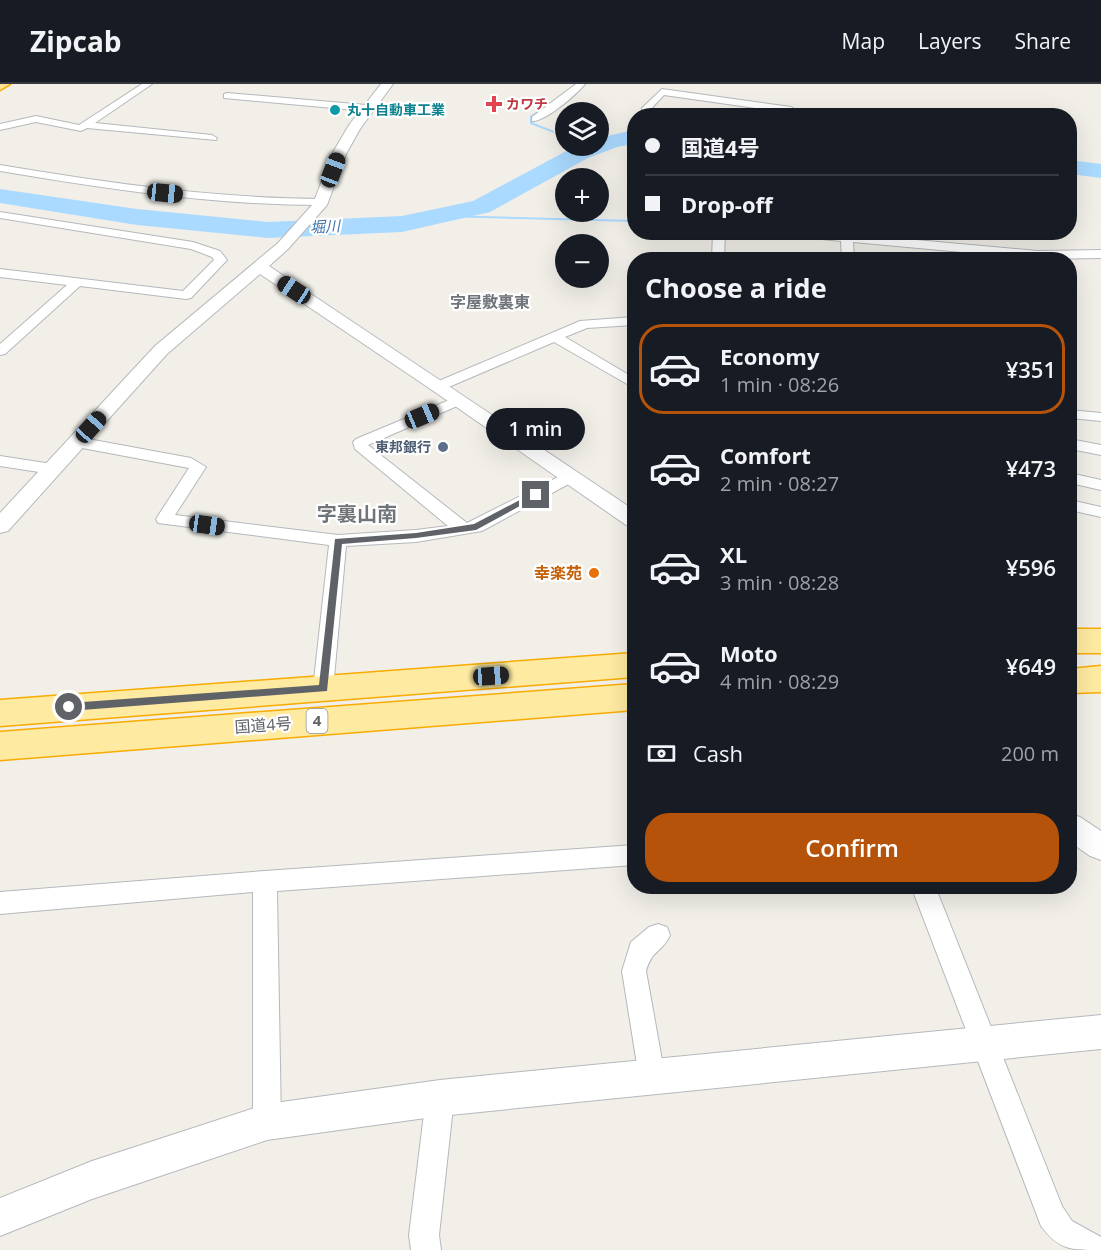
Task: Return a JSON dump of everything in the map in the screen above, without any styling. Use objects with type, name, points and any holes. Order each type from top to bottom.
[{"type":"highway","points":[[1077,641],[1101,641]]},
{"type":"highway","name":"国道4号","points":[[0,712],[627,666]]},
{"type":"highway","points":[[1077,669],[1101,669]]},
{"type":"highway","points":[[1077,681],[1101,679]]},
{"type":"highway","name":"国道4号","points":[[0,746],[627,698]]},
{"type":"street","points":[[0,127],[36,119],[81,128],[148,84]]},
{"type":"street","points":[[0,525],[161,350],[283,246],[320,203],[339,154],[366,108],[387,84]]},
{"type":"street","points":[[535,119],[567,97],[581,84]]},
{"type":"street","points":[[723,99],[730,87]]},
{"type":"street","points":[[647,108],[662,92],[778,108]]},
{"type":"street","points":[[227,96],[366,108]]},
{"type":"street","points":[[8,115],[24,120]]},
{"type":"street","points":[[87,125],[212,138]]},
{"type":"street","points":[[0,168],[144,191],[205,197],[320,203]]},
{"type":"street","points":[[0,215],[193,246],[216,254],[221,260],[186,295],[0,273]]},
{"type":"street","points":[[0,227],[14,217]]},
{"type":"street","points":[[863,240],[958,252]]},
{"type":"street","points":[[1077,255],[1101,254]]},
{"type":"street","points":[[258,266],[439,386],[627,515]]},
{"type":"street","points":[[0,351],[77,282]]},
{"type":"street","points":[[439,386],[585,324],[627,321]]},
{"type":"street","points":[[553,336],[627,380]]},
{"type":"street","points":[[459,400],[361,442],[360,446],[462,528]]},
{"type":"street","points":[[1077,415],[1101,417]]},
{"type":"street","points":[[77,442],[192,463],[198,467],[164,519],[338,541],[416,536],[476,527],[570,477]]},
{"type":"street","points":[[1077,445],[1101,450]]},
{"type":"street","points":[[0,461],[52,469]]},
{"type":"street","points":[[1077,480],[1101,485]]},
{"type":"street","points":[[1077,507],[1101,512]]},
{"type":"street","points":[[323,689],[338,541]]},
{"type":"street","points":[[1077,831],[1101,847]]},
{"type":"street","points":[[0,903],[266,881],[627,855]]},
{"type":"street","points":[[266,881],[267,1122]]},
{"type":"street","points":[[925,894],[1051,1216],[1061,1232],[1095,1250]]},
{"type":"street","points":[[652,1077],[634,971],[639,950],[658,935]]},
{"type":"street","points":[[0,1217],[92,1180],[267,1122],[440,1098],[1101,1032]]},
{"type":"street","points":[[426,1250],[424,1235],[440,1098]]},
{"type":"waterway","points":[[546,107],[531,117],[532,124],[553,132]]},
{"type":"waterway","name":"堀川","points":[[0,196],[137,217],[268,230],[402,224],[481,207],[580,153],[612,141],[627,138]]},
{"type":"waterway","name":"堀川","points":[[1077,168],[1101,171]]},
{"type":"waterway","points":[[443,216],[627,221]]},
{"type":"place","name":"カワチ","points":[[494,104]]},
{"type":"place","name":"丸十自動車工業","points":[[335,110]]},
{"type":"place","name":"東邦銀行","points":[[443,447]]},
{"type":"place","name":"幸楽苑","points":[[594,573]]},
{"type":"district","name":"字屋敷裏東","points":[[490,302]]},
{"type":"district","name":"字裏山南","points":[[357,514]]},
{"type":"route","points":[[69,707],[323,689],[338,541],[416,536],[476,527],[536,495]]}]
